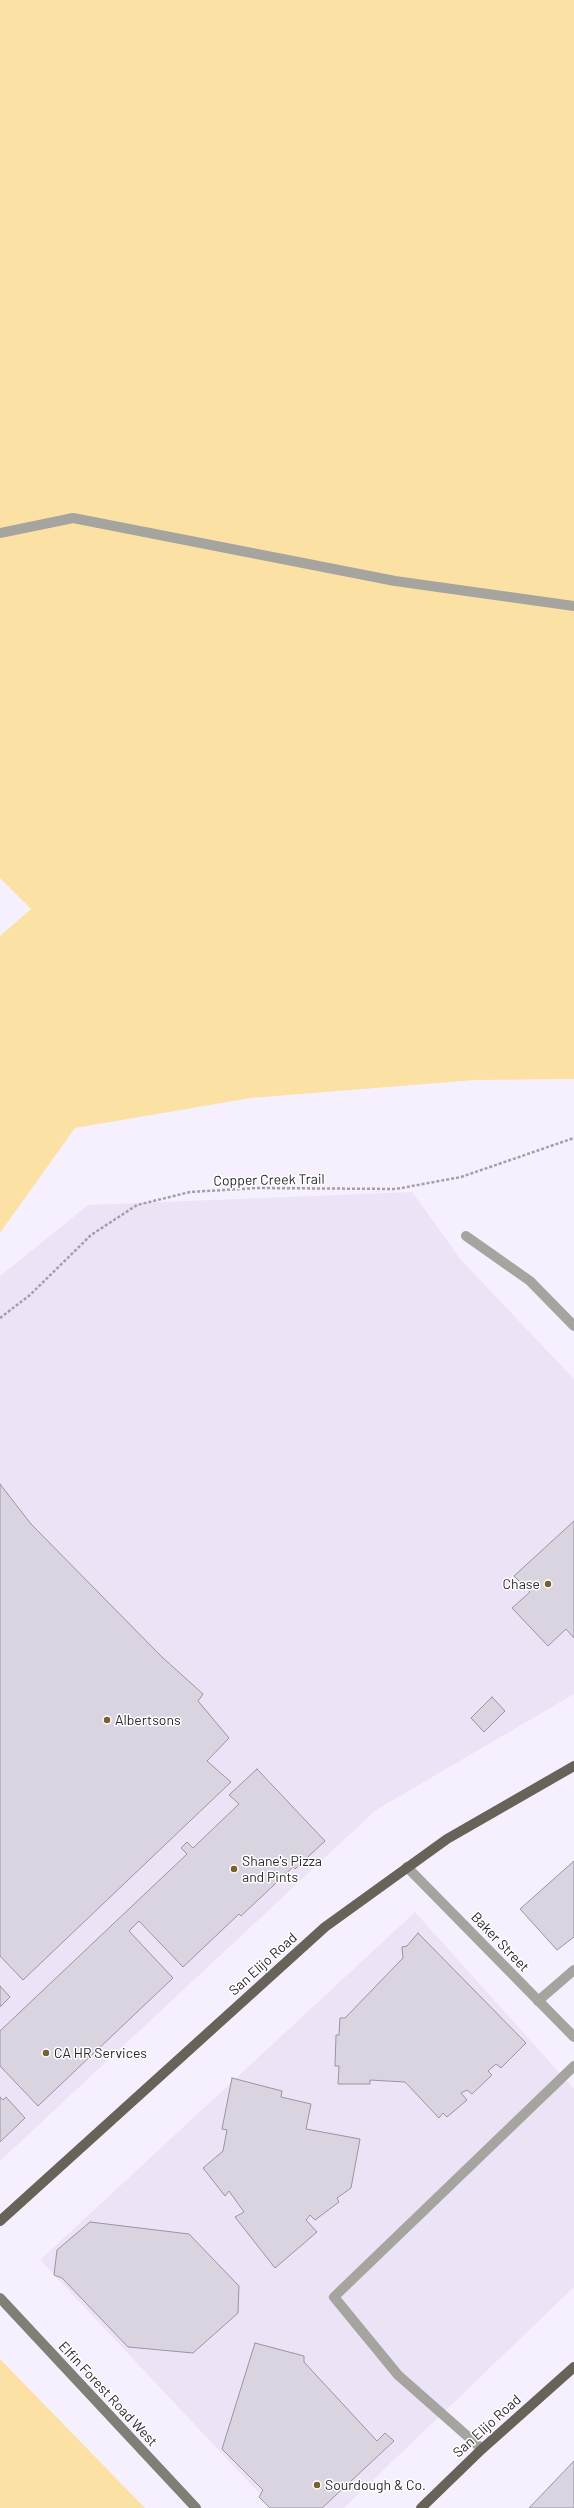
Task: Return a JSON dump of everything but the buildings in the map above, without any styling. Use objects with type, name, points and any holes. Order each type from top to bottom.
[{"type":"main road","name":"San Elijo Road","points":[[0,2221],[325,1927],[447,1839],[574,1766]]},
{"type":"main road","name":"Elfin Forest Road West","points":[[0,2298],[196,2508]]},
{"type":"main road","name":"San Elijo Road","points":[[421,2508],[482,2449],[574,2367]]},
{"type":"street","points":[[0,533],[73,518],[395,581],[574,606]]},
{"type":"street","points":[[466,1236],[530,1281],[574,1326]]},
{"type":"street","name":"Baker Street","points":[[407,1867],[574,2036]]},
{"type":"street","points":[[538,2001],[574,1970]]},
{"type":"street","points":[[482,2449],[407,2383],[334,2297],[574,2066]]},
{"type":"path","name":"Copper Creek Trail","points":[[0,1318],[30,1295],[91,1235],[137,1205],[190,1192],[257,1188],[396,1189],[461,1177],[574,1138]]},
{"type":"shaded area","points":[[0,0],[574,0],[574,1079],[475,1080],[251,1098],[75,1128],[0,1233],[0,936],[31,909],[0,878]]},
{"type":"shaded area","points":[[412,1192],[461,1260],[574,1379],[574,1694],[376,1810],[0,2161],[0,1276],[88,1205]]},
{"type":"shaded area","points":[[415,1912],[574,2089],[574,2287],[344,2508],[273,2508],[40,2260]]},
{"type":"shaded area","points":[[0,2359],[145,2508],[0,2508]]},
{"type":"place","name":"Chase","points":[[548,1584]]},
{"type":"place","name":"Albertsons","points":[[107,1720]]},
{"type":"place","name":"Shane's Pizza and Pints","points":[[234,1869]]},
{"type":"place","name":"CA HR Services","points":[[46,2053]]},
{"type":"place","name":"Sourdough & Co.","points":[[317,2485]]}]
